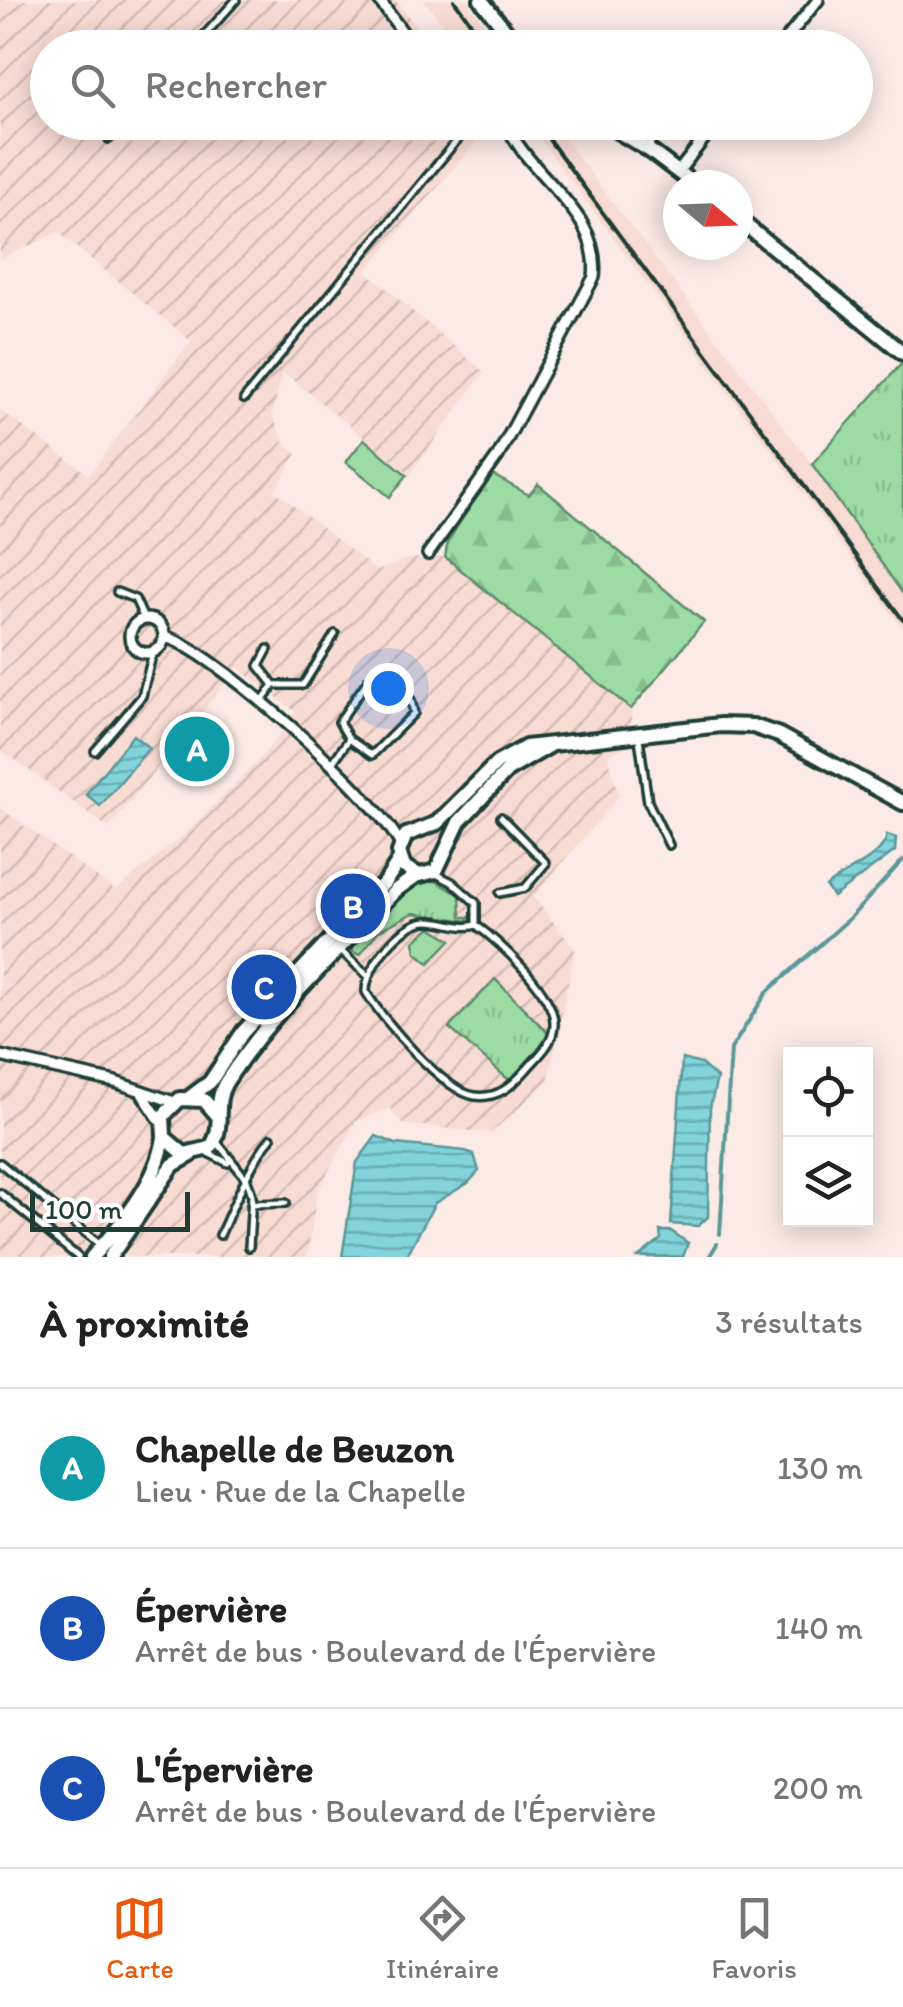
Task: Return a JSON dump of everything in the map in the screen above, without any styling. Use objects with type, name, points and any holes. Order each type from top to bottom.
[{"type":"street","points":[[379,0],[401,30]]},
{"type":"street","points":[[481,0],[505,30]]},
{"type":"street","points":[[794,30],[818,0]]},
{"type":"street","points":[[428,554],[498,456],[594,277],[595,258],[586,230],[519,140]]},
{"type":"street","points":[[632,140],[675,170]]},
{"type":"street","points":[[680,170],[703,140]]},
{"type":"street","points":[[753,231],[903,353]]},
{"type":"street","points":[[144,619],[159,623],[164,637],[153,652],[139,651],[131,640],[133,627],[144,619]]},
{"type":"street","points":[[0,1056],[114,1082],[143,1095],[174,1102],[190,1097],[205,1087],[243,1032],[386,881],[400,859],[400,844],[386,818],[330,764],[185,643],[164,637]]},
{"type":"street","points":[[400,844],[442,820],[508,755],[535,744],[550,746],[721,724],[767,730],[903,803]]},
{"type":"street","points":[[101,1253],[174,1165],[216,1140],[222,1090],[247,1052],[396,890],[417,875],[433,872],[459,822],[497,780],[550,746]]},
{"type":"street","points":[[386,818],[438,836],[444,855]]},
{"type":"street","points":[[400,859],[417,875]]},
{"type":"street","points":[[143,1095],[174,1150],[198,1153]]},
{"type":"street","points":[[190,1097],[207,1102],[218,1116]]},
{"type":"street","points":[[101,1253],[155,1168],[162,1130],[174,1102]]},
{"type":"lane","points":[[208,30],[236,0]]},
{"type":"lane","points":[[244,399],[457,140]]},
{"type":"lane","points":[[649,150],[652,140]]},
{"type":"lane","points":[[118,592],[133,597],[144,619]]},
{"type":"lane","points":[[274,685],[302,685],[335,634]]},
{"type":"lane","points":[[268,648],[259,666],[274,685]]},
{"type":"lane","points":[[95,750],[142,696],[153,652]]},
{"type":"lane","points":[[388,678],[410,700],[414,713],[372,755],[349,739],[339,722],[368,680],[388,678]]},
{"type":"lane","points":[[260,703],[274,685]]},
{"type":"lane","points":[[639,734],[644,785],[669,845]]},
{"type":"lane","points":[[330,764],[349,739]]},
{"type":"lane","points":[[500,893],[525,888],[546,863],[501,817]]},
{"type":"lane","points":[[444,855],[452,882]]},
{"type":"lane","points":[[433,872],[476,903],[476,925]]},
{"type":"lane","points":[[426,920],[476,925],[526,973],[548,1003],[555,1022],[550,1042],[516,1081],[495,1096],[471,1096],[448,1085],[366,992],[368,976],[412,925],[426,920]]},
{"type":"lane","points":[[340,950],[368,976]]},
{"type":"lane","points":[[220,1235],[255,1171],[259,1152],[271,1138]]},
{"type":"lane","points":[[216,1140],[230,1164],[247,1180],[250,1248]]},
{"type":"lane","points":[[198,1153],[230,1164]]},
{"type":"lane","points":[[0,1163],[101,1253]]},
{"type":"lane","points":[[0,1193],[78,1257]]},
{"type":"lane","points":[[251,1204],[286,1203]]},
{"type":"shaded area","points":[[0,0],[395,0],[419,30],[30,30],[30,140],[478,140],[366,271],[484,372],[410,474],[283,372],[272,415],[285,444],[297,454],[275,491],[377,571],[407,559],[445,557],[631,709],[632,744],[608,755],[619,796],[533,897],[575,949],[548,1081],[491,1133],[402,1124],[390,1108],[356,1122],[317,1192],[307,1257],[0,1257],[0,808],[116,891],[188,831],[261,758],[296,712],[238,667],[109,828],[0,749],[0,410],[89,475],[191,341],[58,232],[0,259]]},
{"type":"shaded area","points":[[424,0],[467,0],[488,30],[447,30]]},
{"type":"shaded area","points":[[541,140],[565,140],[812,464],[903,594],[903,628]]},
{"type":"green space","points":[[903,362],[903,594],[812,464]]},
{"type":"green space","points":[[364,439],[407,475],[390,497],[346,462]]},
{"type":"green space","points":[[491,474],[529,495],[538,484],[704,622],[631,709],[445,557],[448,541]]},
{"type":"green space","points":[[432,879],[460,895],[461,917],[469,917],[468,921],[413,913],[378,931],[360,955],[353,952],[353,942],[389,904],[408,889]]},
{"type":"green space","points":[[431,927],[451,940],[429,963],[416,952],[414,941]]},
{"type":"green space","points":[[495,979],[548,1033],[546,1042],[509,1080],[449,1028]]},
{"type":"water","points":[[133,735],[149,748],[100,806],[86,794]]},
{"type":"water","points":[[887,835],[896,838],[895,851],[833,897],[826,887],[870,858]]},
{"type":"water","points":[[682,1059],[701,1064],[717,1078],[710,1108],[708,1217],[698,1226],[671,1224]]},
{"type":"water","points":[[376,1136],[396,1144],[474,1154],[479,1171],[468,1183],[435,1203],[406,1257],[342,1257],[357,1162]]},
{"type":"water","points":[[660,1231],[671,1231],[688,1243],[683,1257],[638,1257],[661,1239]]},
{"type":"waterway","points":[[720,1234],[731,1049],[767,992],[850,918],[903,860]]},
{"type":"waterway","points":[[709,1257],[717,1244]]},
{"type":"railway","points":[[454,0],[476,30]]},
{"type":"railway","points":[[549,140],[903,620]]},
{"type":"place","name":"Chapelle de Beuzon","points":[[197,749]]},
{"type":"place","name":"Épervière","points":[[353,906]]},
{"type":"place","name":"L'Épervière","points":[[264,987]]}]
